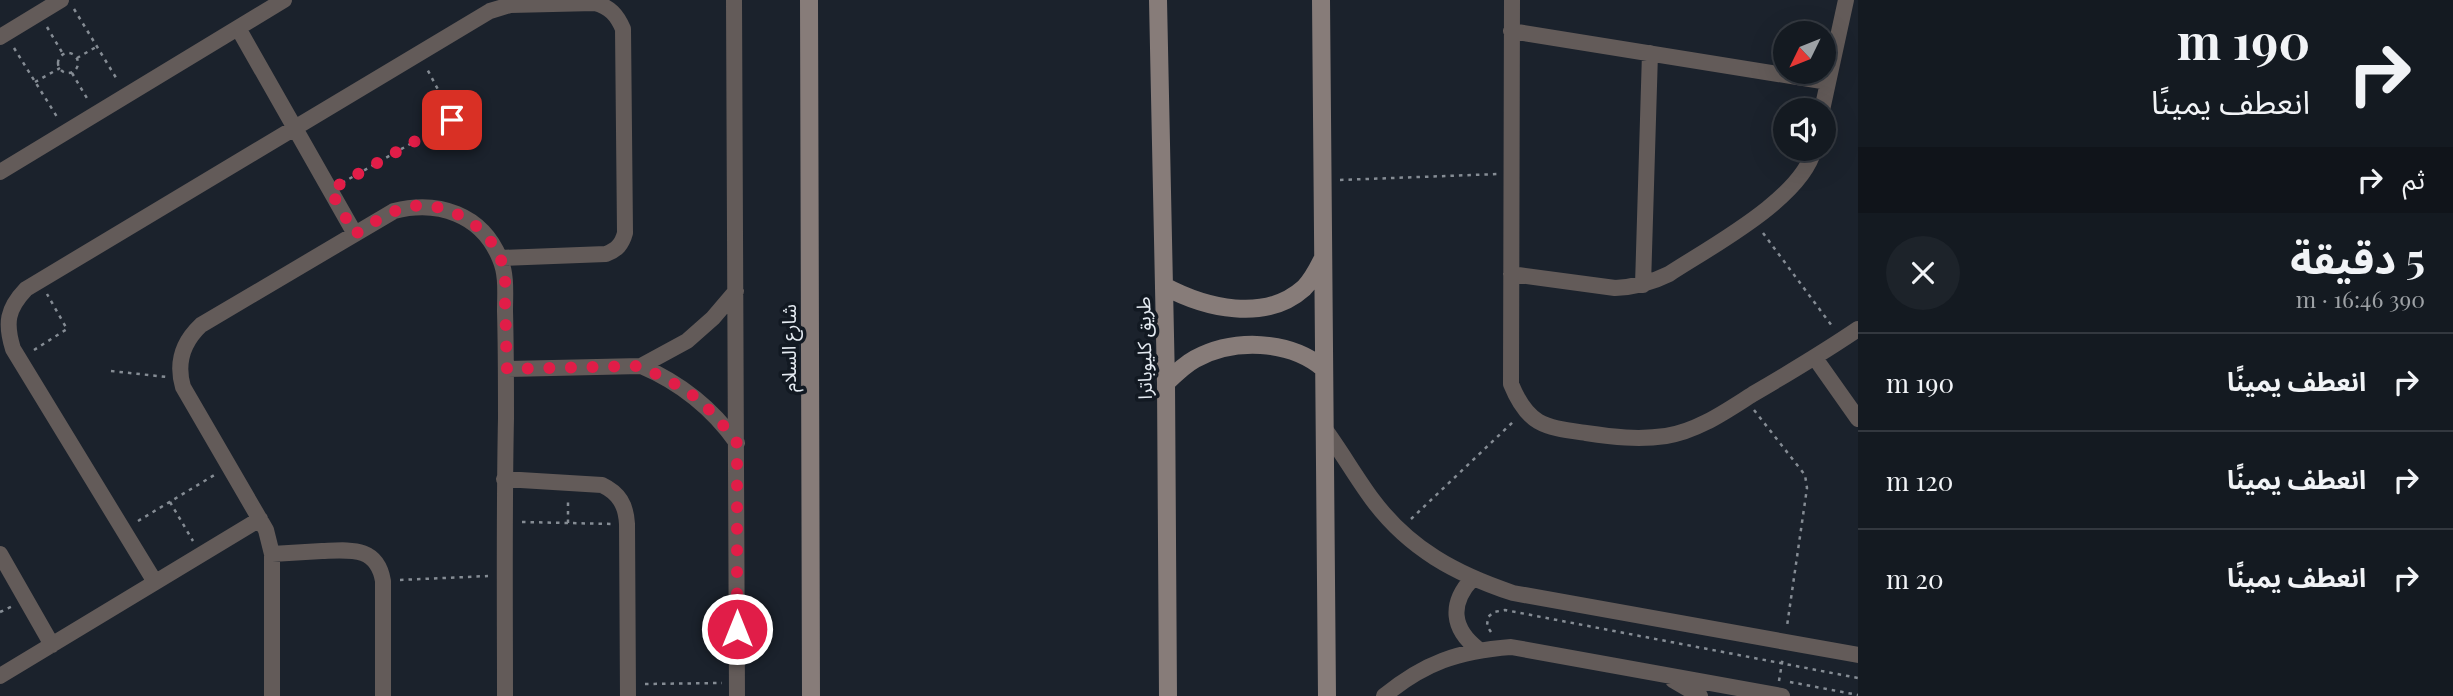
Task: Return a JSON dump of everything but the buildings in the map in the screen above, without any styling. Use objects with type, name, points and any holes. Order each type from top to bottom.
[{"type":"main road","name":"شارع السلام","points":[[809,0],[811,696]]},
{"type":"main road","name":"طريق كليوباترا","points":[[1158,0],[1166,383],[1168,696]]},
{"type":"main road","points":[[1321,0],[1327,696]]},
{"type":"main road","points":[[1164,286],[1188,298],[1215,306],[1263,307],[1285,300],[1304,287],[1322,260]]},
{"type":"main road","points":[[1166,383],[1194,359],[1229,348],[1281,348],[1311,358],[1323,368]]},
{"type":"street","points":[[3,35],[61,0]]},
{"type":"street","points":[[0,172],[284,0]]},
{"type":"street","points":[[734,0],[737,689]]},
{"type":"street","points":[[1512,0],[1511,384],[1525,410],[1549,428],[1630,439],[1669,435],[1705,423],[1815,358],[1858,329]]},
{"type":"street","points":[[1836,46],[1846,0]]},
{"type":"street","points":[[155,582],[13,349],[8,333],[8,317],[14,301],[26,289],[490,11],[510,5],[604,5],[612,11],[623,29],[623,240],[613,251],[606,254],[500,258]]},
{"type":"street","points":[[238,28],[355,234]]},
{"type":"street","points":[[1511,31],[1773,73]]},
{"type":"street","points":[[1643,285],[1650,53]]},
{"type":"street","points":[[1511,274],[1615,288],[1643,285],[1669,274],[1770,207],[1793,186],[1810,161]]},
{"type":"street","points":[[272,696],[272,554],[266,530],[183,387],[181,354],[186,343],[201,325],[394,211],[412,206],[432,206],[450,211],[481,230],[492,243],[505,272],[505,696]]},
{"type":"street","points":[[507,369],[641,366],[687,341],[713,318],[736,291]]},
{"type":"street","points":[[1815,358],[1858,419]]},
{"type":"street","points":[[641,366],[673,382],[702,403],[737,443]]},
{"type":"street","points":[[1324,428],[1372,500],[1399,530],[1422,549],[1472,579],[1513,593],[1858,655]]},
{"type":"street","points":[[505,479],[592,483],[611,490],[624,505],[627,524],[628,690]]},
{"type":"street","points":[[0,676],[260,519]]},
{"type":"street","points":[[272,554],[353,550],[370,556],[375,562],[383,581],[383,696]]},
{"type":"street","points":[[0,554],[52,645]]},
{"type":"street","points":[[1472,579],[1457,602],[1456,615],[1467,641],[1478,649]]},
{"type":"street","points":[[1384,696],[1408,677],[1441,659],[1478,649],[1511,647],[1661,674],[1779,690]]},
{"type":"street","points":[[1661,674],[1700,696]]},
{"type":"path","points":[[68,0],[127,96]]},
{"type":"path","points":[[39,13],[63,54]]},
{"type":"path","points":[[3,35],[66,132]]},
{"type":"path","points":[[77,58],[97,47]]},
{"type":"path","points":[[71,53],[77,58],[79,65],[72,73],[65,73],[60,68],[58,61],[63,54],[71,53]]},
{"type":"path","points":[[330,190],[452,120],[418,53]]},
{"type":"path","points":[[35,82],[60,68]]},
{"type":"path","points":[[72,73],[96,114]]},
{"type":"path","points":[[1321,180],[1511,173]]},
{"type":"path","points":[[1753,219],[1842,340]]},
{"type":"path","points":[[19,359],[63,334],[67,329],[38,281]]},
{"type":"path","points":[[111,371],[181,378]]},
{"type":"path","points":[[1745,399],[1805,475],[1807,488],[1779,690],[1858,695]]},
{"type":"path","points":[[1399,530],[1525,410]]},
{"type":"path","points":[[123,530],[229,466]]},
{"type":"path","points":[[568,482],[568,523]]},
{"type":"path","points":[[170,502],[201,554]]},
{"type":"path","points":[[505,522],[627,524]]},
{"type":"path","points":[[383,581],[505,576]]},
{"type":"path","points":[[1496,635],[1486,626],[1488,617],[1494,612],[1505,610],[1858,678]]},
{"type":"path","points":[[628,690],[737,689]]},
{"type":"route","points":[[452,120],[330,190],[355,234],[394,211],[412,206],[432,206],[450,211],[481,230],[492,243],[505,272],[507,369],[641,366],[688,391],[715,415],[737,443],[737,629]]}]
